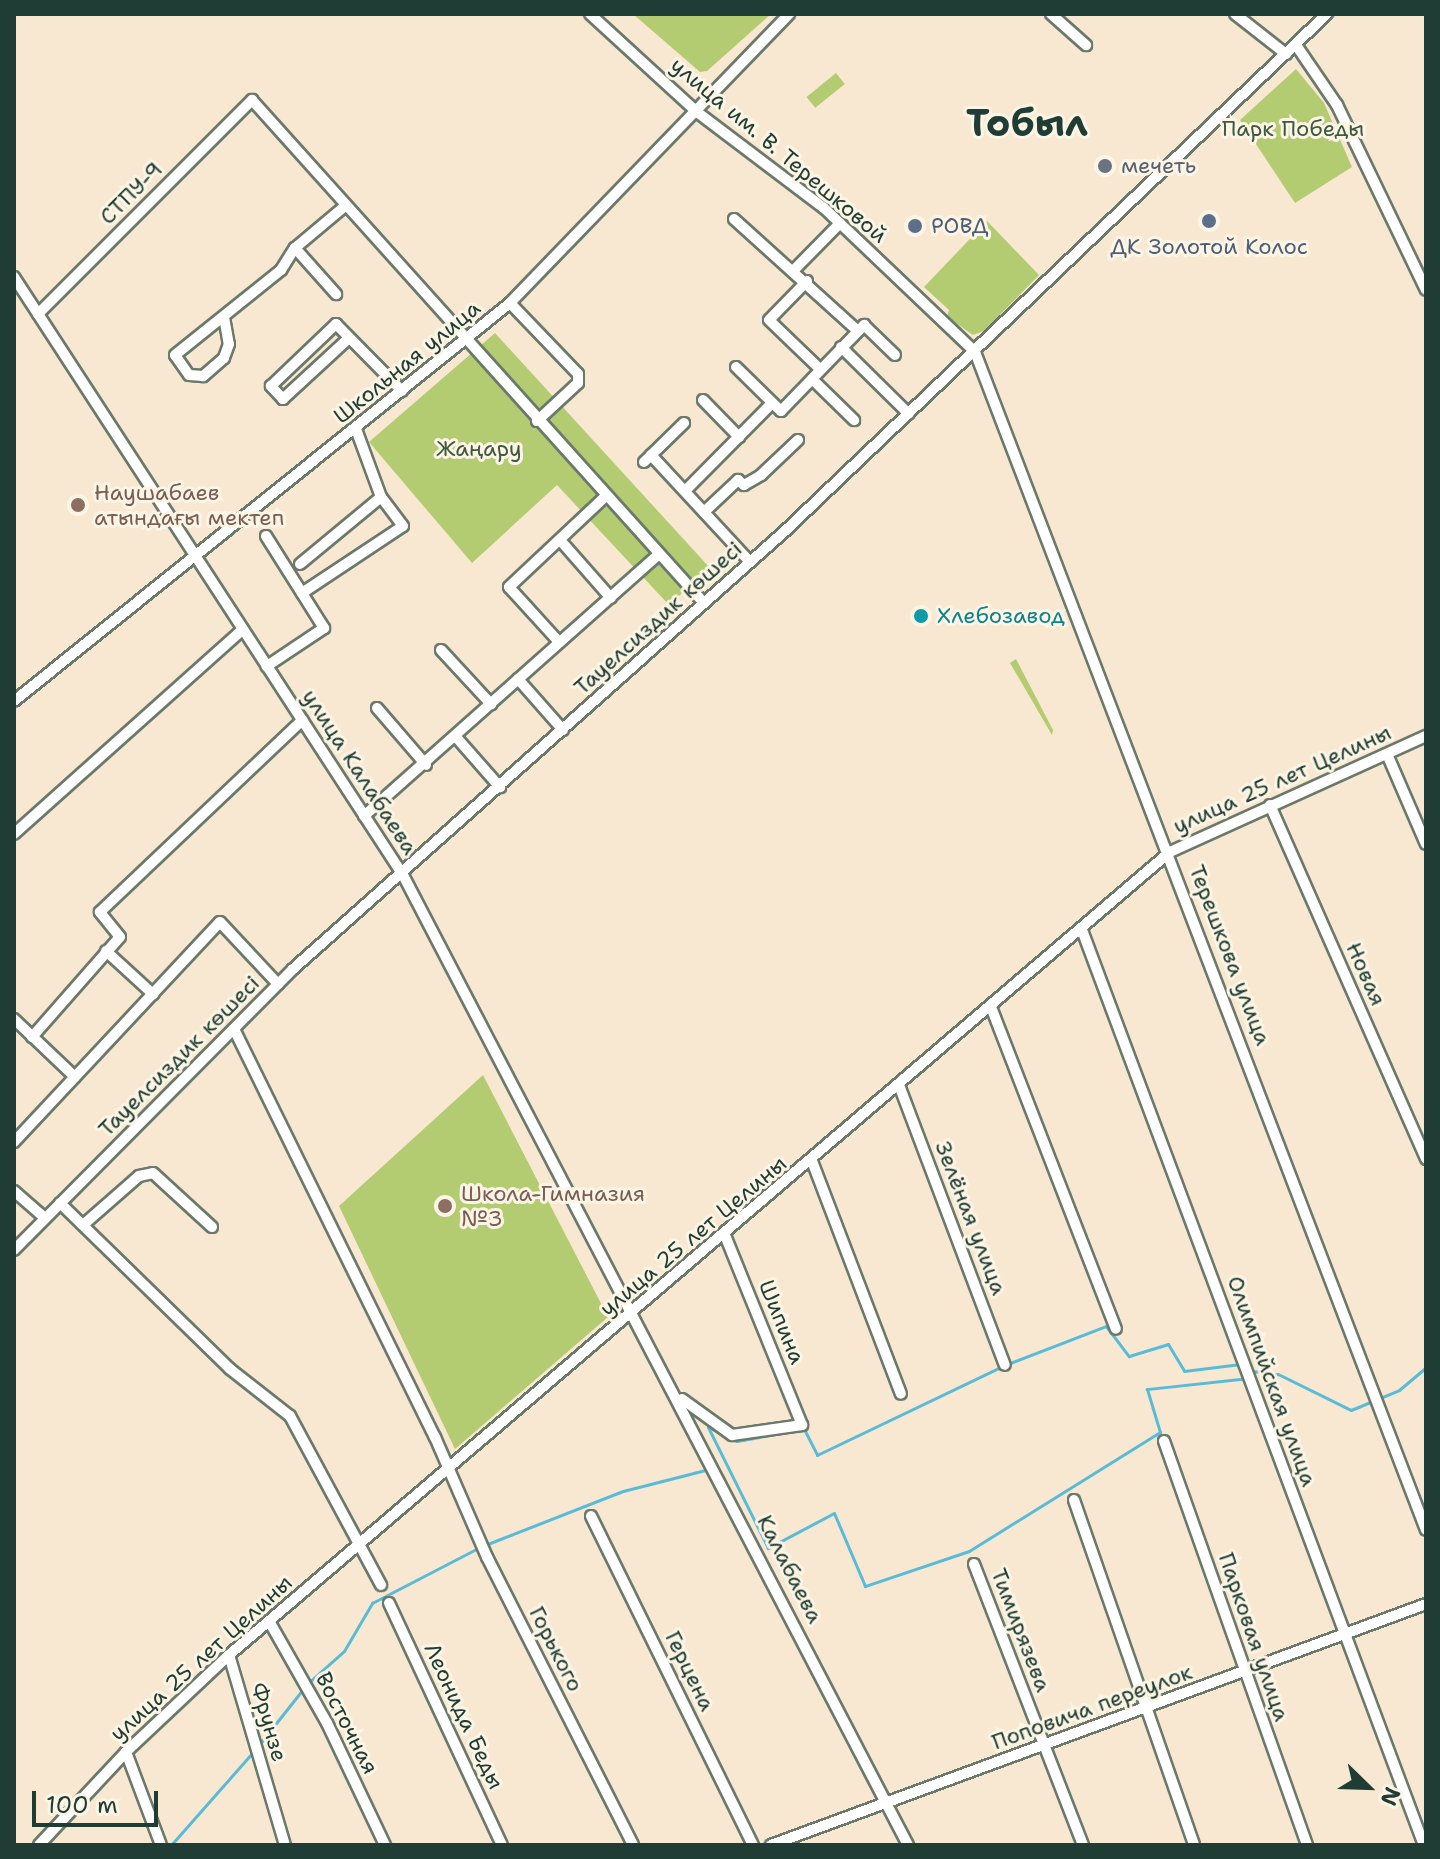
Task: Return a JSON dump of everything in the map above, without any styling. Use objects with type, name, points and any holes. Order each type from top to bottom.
[{"type":"street","name":"улица им. В. Терешковой","points":[[590,14],[697,112],[840,223],[975,352]]},
{"type":"street","name":"Школьная улица","points":[[14,701],[198,559],[510,303],[789,14]]},
{"type":"street","points":[[1051,14],[1086,45]]},
{"type":"street","points":[[1235,14],[1286,54]]},
{"type":"street","name":"Тауелсиздик көшесі","points":[[14,1250],[278,984],[750,562],[975,352],[1327,14]]},
{"type":"street","points":[[1296,45],[1337,105],[1426,290]]},
{"type":"street","name":"СТПУ-9","points":[[38,314],[252,100],[345,206]]},
{"type":"street","points":[[224,317],[229,344],[224,358],[203,376],[189,375],[175,355],[281,270],[295,248],[345,206],[464,342],[704,603]]},
{"type":"street","points":[[734,219],[807,281],[858,331]]},
{"type":"street","points":[[793,271],[840,223]]},
{"type":"street","points":[[295,248],[336,294]]},
{"type":"street","name":"улица Калабаева","points":[[14,277],[403,875],[635,1312]]},
{"type":"street","points":[[807,281],[769,320],[820,369]]},
{"type":"street","points":[[510,303],[578,374],[578,383],[537,421]]},
{"type":"street","points":[[349,338],[283,399],[271,386],[336,324],[402,391]]},
{"type":"street","points":[[736,367],[781,411],[864,325],[895,355]]},
{"type":"street","points":[[841,347],[909,414]]},
{"type":"street","name":"Терешкова улица","points":[[975,352],[1170,852],[1426,1530]]},
{"type":"street","points":[[812,379],[854,420]]},
{"type":"street","points":[[703,400],[739,437]]},
{"type":"street","points":[[685,491],[772,403]]},
{"type":"street","points":[[684,423],[648,458],[685,491],[750,562]]},
{"type":"street","points":[[302,593],[403,526],[381,497],[356,429]]},
{"type":"street","points":[[704,512],[738,480],[744,485],[761,475],[798,440]]},
{"type":"street","points":[[559,642],[509,587],[606,496]]},
{"type":"street","points":[[300,564],[381,497]]},
{"type":"street","points":[[266,536],[324,628],[267,666]]},
{"type":"street","points":[[560,540],[611,598]]},
{"type":"street","points":[[364,816],[426,765],[659,554]]},
{"type":"street","points":[[14,834],[243,629]]},
{"type":"street","points":[[441,650],[491,704]]},
{"type":"street","points":[[518,679],[563,730]]},
{"type":"street","points":[[377,708],[426,765]]},
{"type":"street","points":[[32,1037],[120,937],[100,912],[302,720]]},
{"type":"street","name":"улица 25 лет Целины","points":[[39,1845],[126,1752],[229,1655],[812,1161],[1170,852],[1426,736]]},
{"type":"street","points":[[456,737],[500,787]]},
{"type":"street","points":[[1387,754],[1426,844]]},
{"type":"street","name":"Новая","points":[[1270,805],[1426,1159]]},
{"type":"street","points":[[14,1142],[220,922],[278,984]]},
{"type":"street","name":"Олимпийская улица","points":[[1082,930],[1424,1845]]},
{"type":"street","points":[[106,951],[153,994]]},
{"type":"street","points":[[991,1007],[1116,1329]]},
{"type":"street","points":[[14,1019],[75,1077]]},
{"type":"street","name":"Горького","points":[[234,1029],[448,1469],[487,1557],[633,1845]]},
{"type":"street","name":"Зелёная улица","points":[[899,1085],[1005,1365]]},
{"type":"street","points":[[812,1161],[901,1394]]},
{"type":"street","points":[[83,1225],[139,1176],[153,1173],[212,1227]]},
{"type":"street","points":[[14,1191],[45,1218]]},
{"type":"street","points":[[60,1203],[230,1369],[290,1416],[356,1547],[381,1585]]},
{"type":"street","name":"Шипина","points":[[679,1397],[732,1435],[802,1425],[725,1235]]},
{"type":"street","name":"Калабаева","points":[[635,1312],[908,1845]]},
{"type":"street","name":"Парковая улица","points":[[1164,1441],[1307,1845]]},
{"type":"street","points":[[1074,1500],[1143,1709],[1194,1845]]},
{"type":"street","name":"Герцена","points":[[591,1516],[753,1845]]},
{"type":"street","name":"Тимирязева","points":[[974,1564],[1083,1845]]},
{"type":"street","name":"Леонида Беды","points":[[389,1603],[502,1845]]},
{"type":"street","name":"Поповича переулок","points":[[771,1845],[1426,1604]]},
{"type":"street","name":"Восточная","points":[[269,1621],[327,1723],[385,1845]]},
{"type":"street","name":"Фрунзе","points":[[229,1655],[285,1845]]},
{"type":"street","points":[[126,1752],[161,1845]]},
{"type":"green space","points":[[633,14],[771,14],[707,71],[700,72]]},
{"type":"green space","name":"Парк Победы","points":[[1296,69],[1324,103],[1352,167],[1295,203],[1240,120]]},
{"type":"green space","points":[[836,73],[845,84],[815,108],[806,97]]},
{"type":"green space","points":[[987,221],[1039,275],[984,331],[973,335],[947,317],[949,310],[924,287]]},
{"type":"green space","name":"Жаңару","points":[[495,333],[710,568],[669,605],[557,485],[472,563],[369,442]]},
{"type":"green space","points":[[1016,659],[1053,730],[1052,735],[1010,663]]},
{"type":"green space","points":[[483,1075],[608,1317],[455,1449],[339,1206]]},
{"type":"waterway","points":[[1106,1326],[1129,1356],[1168,1344],[1184,1371],[1241,1364],[1249,1378],[1147,1389],[1160,1432],[969,1551],[865,1586],[834,1513],[768,1548],[708,1427],[737,1441],[804,1429],[817,1455],[1005,1365],[1106,1326]]},
{"type":"waterway","points":[[1252,1371],[1278,1374],[1351,1410],[1399,1390],[1426,1367]]},
{"type":"waterway","points":[[485,1545],[623,1491],[709,1469]]},
{"type":"waterway","points":[[308,1683],[344,1651],[372,1603],[478,1548]]},
{"type":"waterway","points":[[258,1746],[303,1689]]},
{"type":"waterway","points":[[171,1845],[253,1752]]},
{"type":"place","name":"мечеть","points":[[1105,166]]},
{"type":"place","name":"ДК Золотой Колос","points":[[1209,221]]},
{"type":"place","name":"РОВД","points":[[915,226]]},
{"type":"place","name":"Наушабаев атындағы мектеп","points":[[78,505]]},
{"type":"place","name":"Хлебозавод","points":[[921,616]]},
{"type":"place","name":"Школа-Гимназия №3","points":[[445,1206]]},
{"type":"district","name":"Тобыл","points":[[1027,123]]}]
